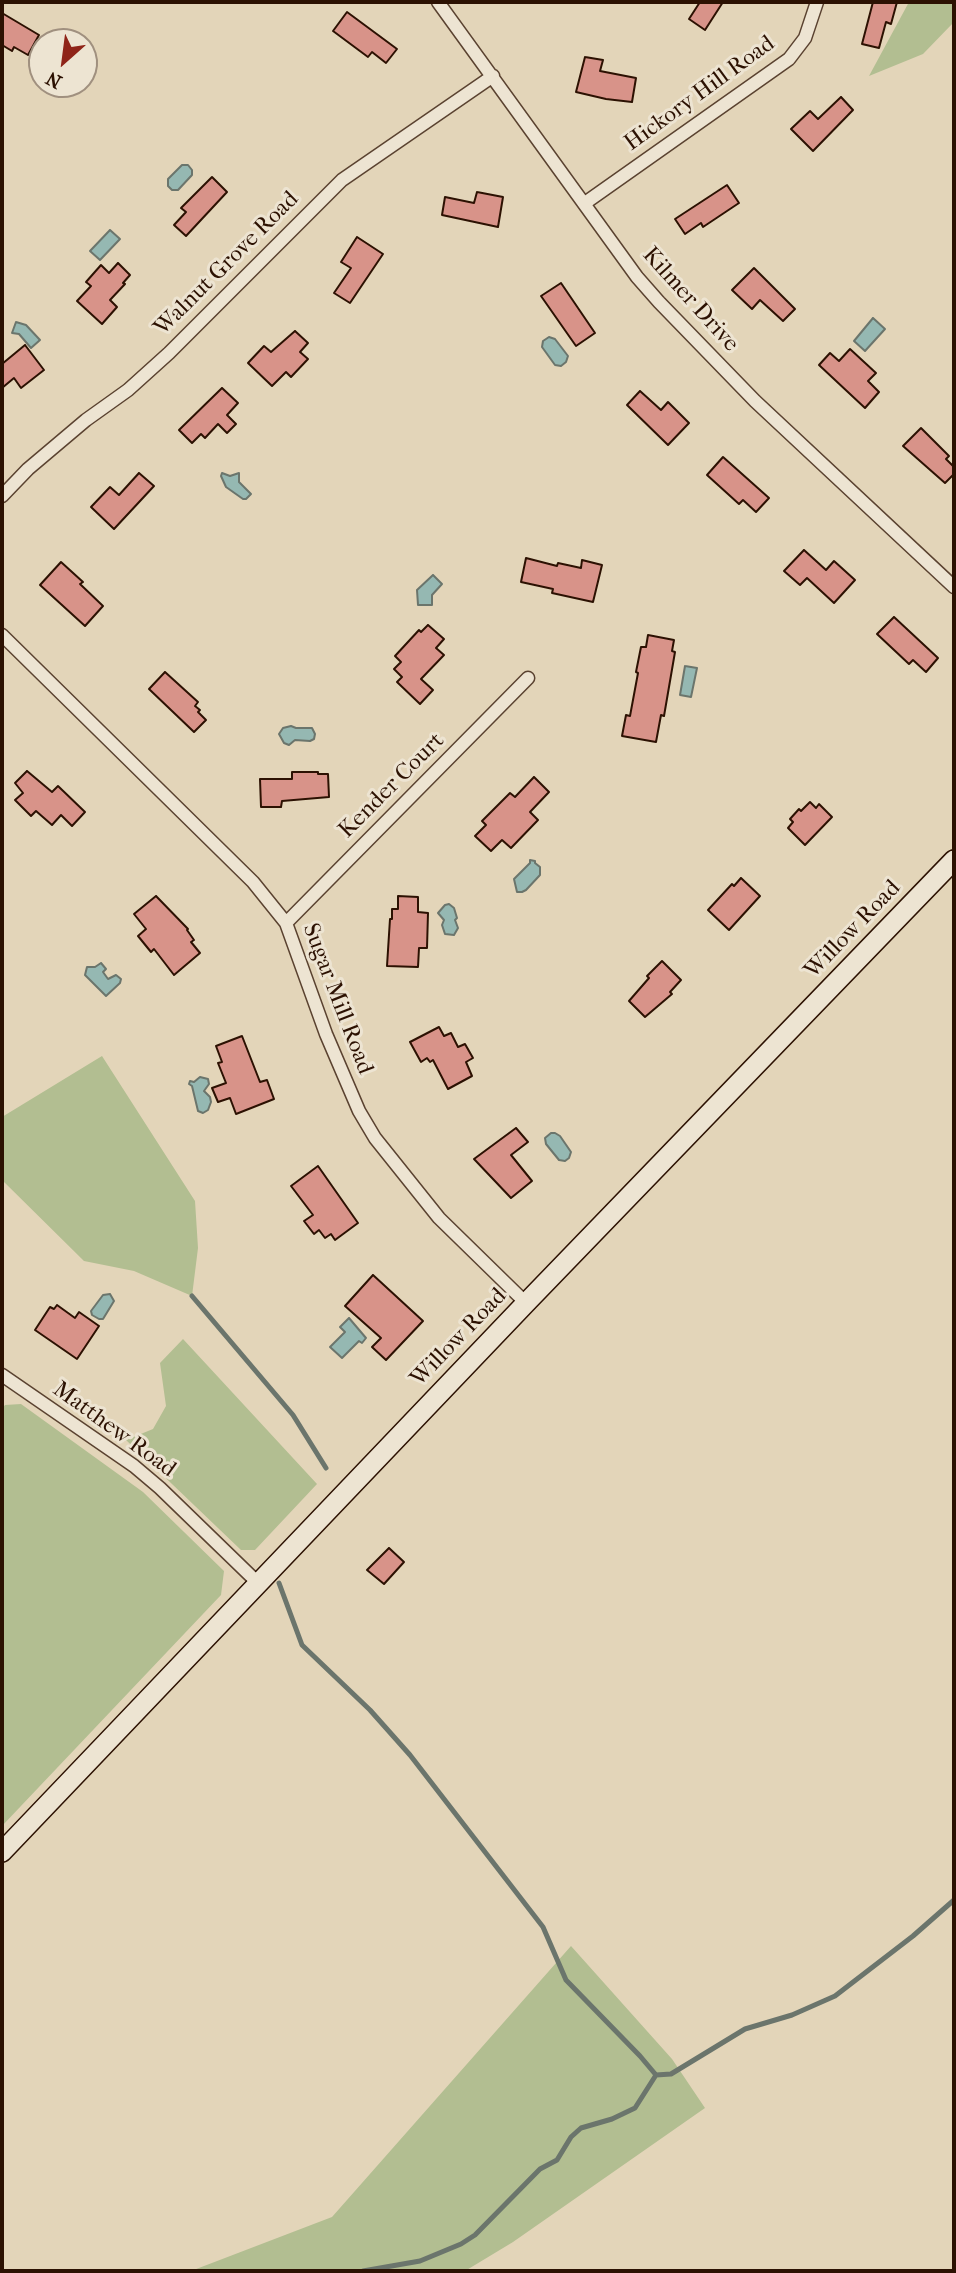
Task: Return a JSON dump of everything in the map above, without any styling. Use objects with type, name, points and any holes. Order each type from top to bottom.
[{"type":"street","name":"Kilmer Drive","points":[[438,2],[659,302],[755,401],[954,587]]},
{"type":"street","name":"Hickory Hill Road","points":[[585,203],[789,59],[806,38],[817,2]]},
{"type":"street","name":"Walnut Grove Road","points":[[2,496],[28,469],[86,420],[128,390],[169,353],[342,180],[493,76]]},
{"type":"street","name":"Sugar Mill Road","points":[[2,635],[244,872],[286,923],[326,1034],[359,1111],[370,1129],[439,1218],[526,1303]]},
{"type":"street","name":"Kender Court","points":[[286,923],[528,678]]},
{"type":"street","name":"Willow Road","points":[[2,1852],[954,860]]},
{"type":"street","name":"Matthew Road","points":[[3,1378],[134,1466],[258,1583]]},
{"type":"green space","points":[[909,2],[954,2],[954,22],[923,54],[869,76]]},
{"type":"green space","points":[[102,1056],[195,1201],[198,1248],[192,1296],[134,1271],[84,1261],[2,1180],[2,1117]]},
{"type":"green space","points":[[183,1339],[317,1484],[255,1550],[241,1550],[126,1440],[153,1429],[166,1406],[160,1363]]},
{"type":"green space","points":[[21,1404],[143,1492],[224,1571],[221,1595],[2,1826],[2,1409],[5,1405]]},
{"type":"green space","points":[[571,1946],[672,2059],[705,2108],[513,2242],[465,2271],[191,2271],[332,2217]]},
{"type":"water","points":[[182,165],[188,165],[192,175],[178,190],[172,190],[168,186],[168,179]]},
{"type":"water","points":[[110,230],[120,239],[100,260],[90,251]]},
{"type":"water","points":[[873,318],[885,329],[865,351],[854,341]]},
{"type":"water","points":[[16,322],[26,325],[40,340],[31,348],[19,334],[12,333]]},
{"type":"water","points":[[549,337],[555,339],[568,356],[561,366],[555,365],[542,347],[543,341]]},
{"type":"water","points":[[222,473],[230,476],[239,473],[239,482],[251,494],[243,499],[226,487]]},
{"type":"water","points":[[433,575],[442,584],[432,595],[432,605],[418,605],[417,590]]},
{"type":"water","points":[[685,666],[697,668],[691,697],[680,695]]},
{"type":"water","points":[[283,728],[312,728],[314,739],[295,740],[289,745],[284,743],[279,734]]},
{"type":"water","points":[[530,860],[540,867],[540,875],[526,890],[517,892],[514,879]]},
{"type":"water","points":[[449,904],[454,908],[457,918],[455,920],[458,928],[454,935],[445,934],[442,925],[444,920],[438,913]]},
{"type":"water","points":[[101,963],[106,969],[103,972],[108,979],[116,975],[121,979],[106,996],[85,975],[87,967],[95,967]]},
{"type":"water","points":[[200,1077],[208,1079],[209,1084],[204,1091],[211,1102],[208,1110],[203,1113],[198,1111],[192,1086],[189,1084]]},
{"type":"water","points":[[551,1133],[560,1136],[571,1152],[565,1161],[559,1160],[546,1144],[545,1138]]},
{"type":"water","points":[[110,1294],[114,1301],[103,1319],[92,1315],[91,1311],[103,1295]]},
{"type":"water","points":[[349,1318],[366,1338],[362,1343],[359,1341],[342,1358],[330,1347],[345,1332],[340,1327]]},
{"type":"building","points":[[700,2],[723,2],[705,30],[689,19]]},
{"type":"building","points":[[873,2],[897,2],[891,24],[886,22],[879,48],[862,44]]},
{"type":"building","points":[[347,12],[397,49],[386,63],[372,52],[368,57],[333,31]]},
{"type":"building","points":[[2,13],[28,28],[28,55],[14,47],[12,51],[2,45]]},
{"type":"building","points":[[585,57],[603,60],[600,71],[636,78],[632,102],[576,92]]},
{"type":"building","points":[[841,97],[853,110],[813,151],[791,129],[810,111],[818,119]]},
{"type":"building","points":[[212,177],[227,192],[186,236],[174,225],[186,212],[181,208]]},
{"type":"building","points":[[727,185],[739,203],[703,227],[701,223],[685,234],[675,219]]},
{"type":"building","points":[[477,192],[503,197],[498,227],[442,215],[445,197],[474,203]]},
{"type":"building","points":[[357,237],[383,254],[350,303],[334,293],[351,268],[341,262]]},
{"type":"building","points":[[118,263],[130,275],[110,300],[117,307],[102,324],[77,301],[91,286],[86,282],[101,265],[109,273]]},
{"type":"building","points":[[754,268],[795,309],[783,321],[760,300],[752,309],[732,290]]},
{"type":"building","points":[[561,283],[595,333],[576,346],[541,296]]},
{"type":"building","points":[[295,331],[308,343],[300,352],[308,359],[291,377],[286,372],[272,386],[248,363],[264,346],[271,352]]},
{"type":"building","points":[[25,345],[44,370],[21,388],[14,378],[2,388],[2,364]]},
{"type":"building","points":[[850,349],[876,373],[868,381],[879,392],[865,408],[819,365],[830,353],[839,361]]},
{"type":"building","points":[[222,388],[238,403],[227,415],[236,424],[227,433],[218,424],[205,438],[201,434],[192,443],[179,430]]},
{"type":"building","points":[[640,391],[661,410],[668,402],[689,423],[668,445],[627,405]]},
{"type":"building","points":[[921,428],[949,456],[946,459],[954,467],[954,474],[945,483],[903,446]]},
{"type":"building","points":[[723,457],[769,498],[756,512],[743,500],[739,504],[707,475]]},
{"type":"building","points":[[139,473],[154,486],[114,529],[91,507],[110,487],[119,495]]},
{"type":"building","points":[[804,550],[826,570],[834,561],[855,580],[834,603],[807,578],[800,585],[784,571]]},
{"type":"building","points":[[526,558],[557,566],[558,563],[581,568],[582,560],[602,565],[593,602],[552,593],[553,589],[521,582]]},
{"type":"building","points":[[61,562],[83,582],[80,584],[103,606],[85,626],[40,585]]},
{"type":"building","points":[[894,617],[938,658],[926,672],[913,660],[909,664],[877,634]]},
{"type":"building","points":[[428,625],[444,639],[436,648],[444,655],[421,679],[433,690],[420,704],[397,682],[402,677],[394,669],[401,662],[395,656],[419,630],[421,632]]},
{"type":"building","points":[[648,635],[674,640],[672,651],[675,652],[664,716],[661,715],[656,742],[622,736],[626,715],[630,716],[641,647],[646,647]]},
{"type":"building","points":[[165,672],[198,702],[195,706],[206,720],[194,732],[149,689]]},
{"type":"building","points":[[27,771],[52,792],[58,786],[85,812],[72,826],[61,815],[52,825],[36,811],[31,816],[15,800],[23,793],[15,783]]},
{"type":"building","points":[[292,772],[328,774],[329,797],[282,801],[281,807],[261,807],[260,779],[292,779]]},
{"type":"building","points":[[534,777],[549,792],[530,812],[538,820],[511,848],[502,840],[491,851],[475,836],[486,825],[482,821],[510,793],[515,797]]},
{"type":"building","points":[[810,802],[816,808],[819,804],[832,817],[805,845],[788,828],[793,822],[790,819]]},
{"type":"building","points":[[741,878],[760,896],[729,930],[708,910]]},
{"type":"building","points":[[156,896],[188,929],[194,940],[191,942],[200,953],[174,975],[154,949],[151,952],[138,936],[146,929],[134,914]]},
{"type":"building","points":[[398,896],[418,897],[418,912],[428,913],[427,948],[419,948],[418,967],[387,966],[390,919],[392,909],[398,909]]},
{"type":"building","points":[[662,961],[681,980],[670,992],[672,994],[645,1017],[629,1001]]},
{"type":"building","points":[[439,1027],[444,1036],[451,1033],[458,1047],[465,1044],[473,1058],[466,1062],[472,1076],[448,1089],[433,1060],[430,1062],[427,1058],[421,1062],[410,1042]]},
{"type":"building","points":[[242,1036],[260,1082],[267,1080],[274,1099],[236,1114],[230,1098],[218,1102],[212,1088],[226,1083],[218,1063],[222,1062],[216,1046]]},
{"type":"building","points":[[516,1128],[528,1142],[511,1155],[532,1181],[511,1198],[474,1159]]},
{"type":"building","points":[[318,1166],[358,1223],[335,1240],[331,1234],[325,1238],[319,1230],[314,1234],[304,1221],[313,1215],[291,1186]]},
{"type":"building","points":[[373,1275],[423,1321],[386,1360],[372,1347],[381,1338],[345,1306]]},
{"type":"building","points":[[57,1305],[75,1318],[79,1312],[99,1326],[77,1359],[35,1330],[50,1307],[54,1309]]},
{"type":"building","points":[[389,1548],[404,1562],[384,1584],[367,1570]]},
{"type":"waterway","points":[[192,1296],[293,1415],[326,1468]]},
{"type":"waterway","points":[[279,1583],[302,1645],[370,1710],[410,1755],[543,1927],[566,1980],[656,2075]]},
{"type":"waterway","points":[[656,2075],[671,2074],[745,2029],[792,2015],[835,1996],[913,1936],[954,1900]]},
{"type":"waterway","points":[[363,2271],[420,2261],[461,2244],[475,2235],[540,2169],[557,2160],[571,2137],[581,2128],[612,2119],[635,2108],[656,2075]]}]
